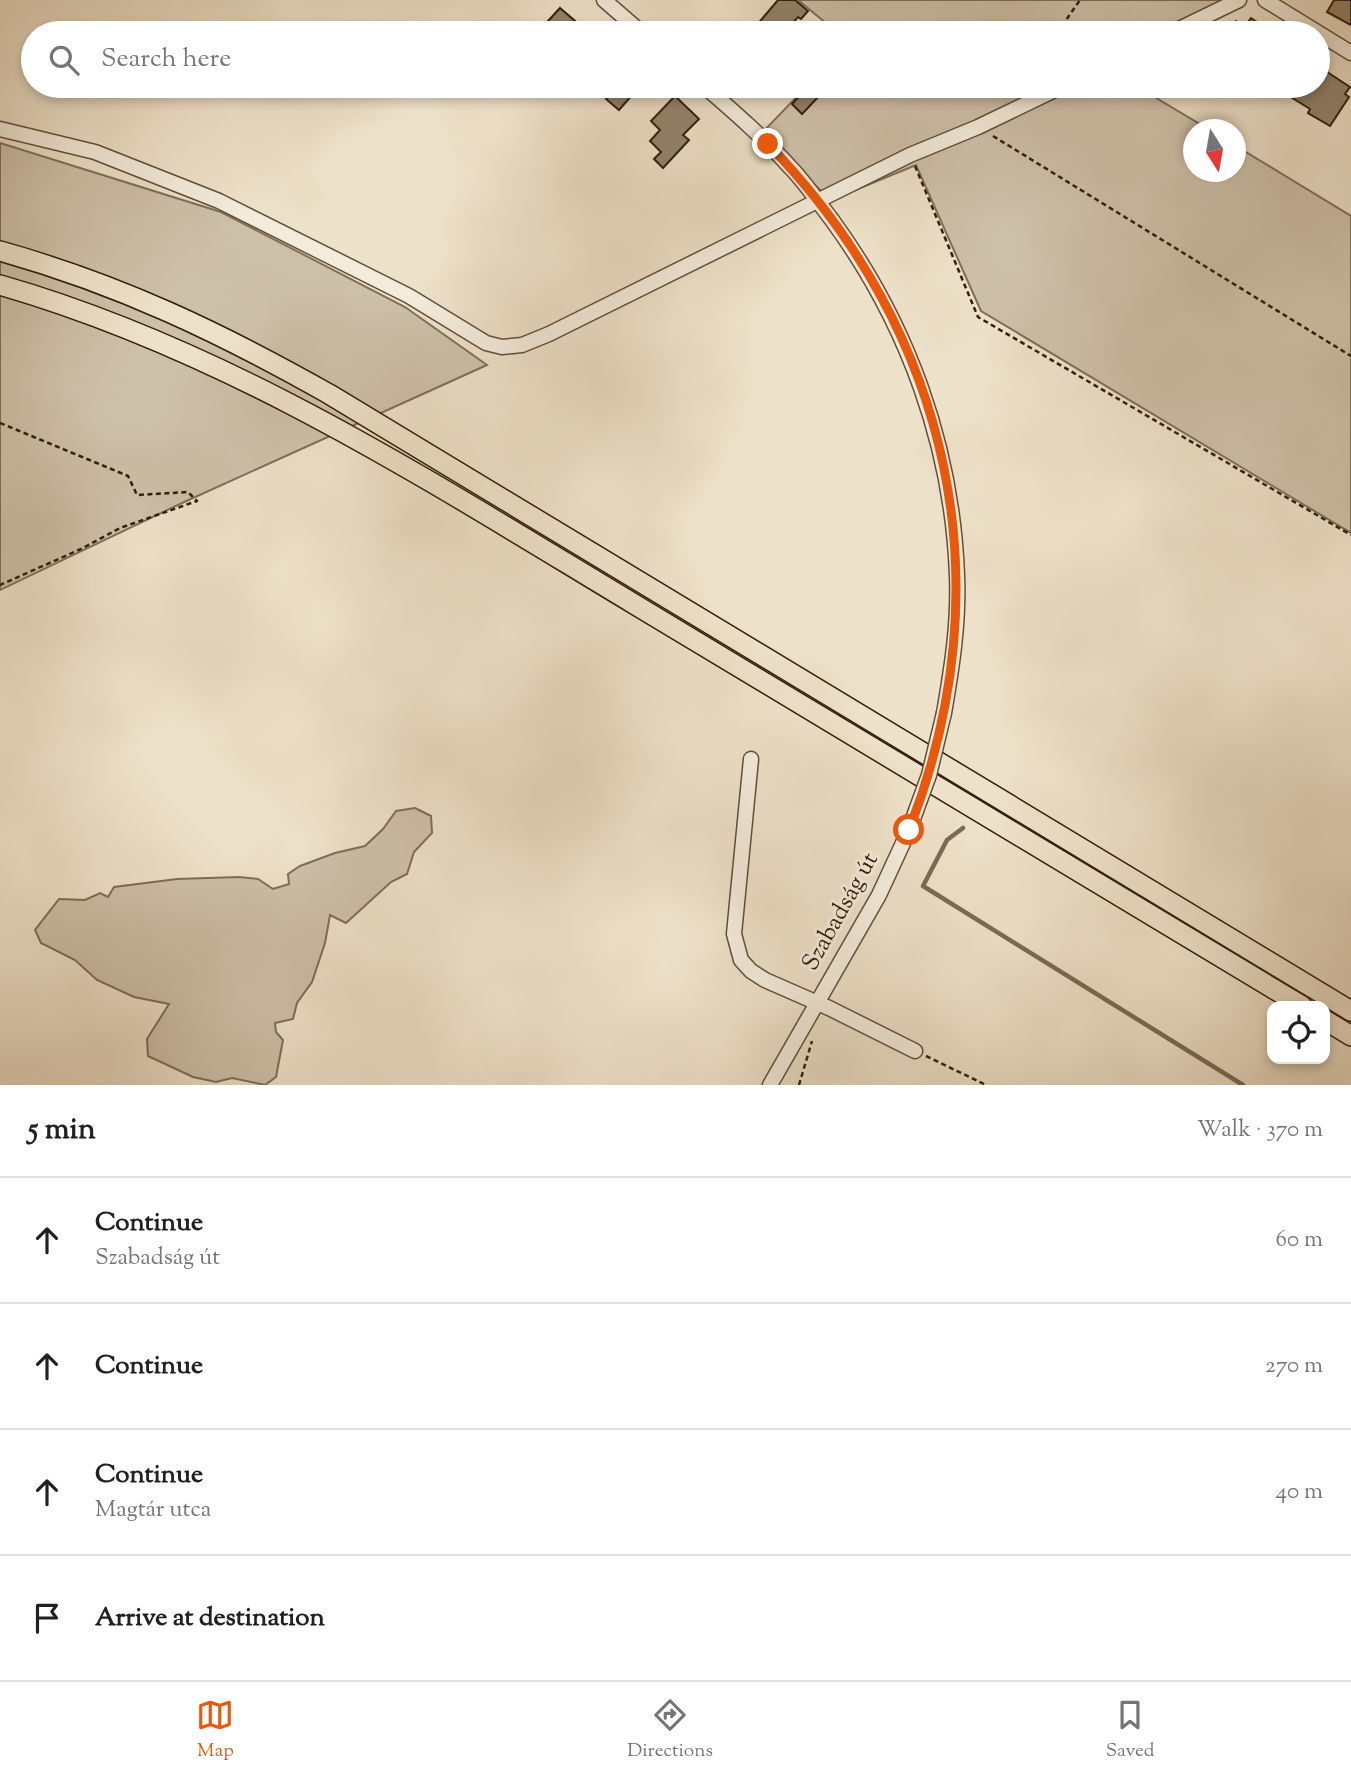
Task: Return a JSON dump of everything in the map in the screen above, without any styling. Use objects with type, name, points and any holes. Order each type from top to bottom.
[{"type":"highway","points":[[0,251],[80,276],[177,314],[319,388],[1351,1010]]},
{"type":"highway","points":[[0,285],[122,326],[197,358],[301,408],[525,538],[1294,1001]]},
{"type":"highway","points":[[1330,1023],[1351,1036]]},
{"type":"street","points":[[604,0],[628,21]]},
{"type":"street","points":[[1196,21],[1239,0]]},
{"type":"street","points":[[1265,0],[1300,21]]},
{"type":"street","points":[[1330,39],[1351,52]]},
{"type":"street","name":"Szabadság út","points":[[717,98],[791,167],[818,201],[869,275],[897,327],[922,387],[939,443],[952,509],[957,577],[956,639],[944,713],[929,775],[909,830],[879,895],[770,1085]]},
{"type":"street","points":[[0,129],[95,152],[219,201],[409,296],[473,337],[502,347],[523,345],[549,334],[910,155],[1038,98]]},
{"type":"street","points":[[751,759],[734,934],[741,960],[765,980],[817,1002],[915,1051]]},
{"type":"path","points":[[1065,21],[1080,0]]},
{"type":"path","points":[[978,127],[1351,356]]},
{"type":"path","points":[[910,155],[978,317],[1351,535]]},
{"type":"path","points":[[0,423],[128,476],[137,495],[188,492],[197,501],[120,527],[80,549],[0,585]]},
{"type":"path","points":[[915,1051],[986,1085]]},
{"type":"shaded area","points":[[798,0],[1224,0],[1181,21],[823,21]]},
{"type":"shaded area","points":[[795,98],[1156,98],[1191,119],[1183,119],[1183,182],[1246,182],[1246,152],[1351,216],[1351,533],[981,311],[916,165],[831,200],[760,135]]},
{"type":"shaded area","points":[[0,143],[221,212],[405,307],[487,365],[182,503],[0,590]]},
{"type":"shaded area","points":[[415,808],[431,816],[432,833],[414,852],[407,874],[391,882],[346,923],[330,915],[325,943],[312,982],[297,1003],[293,1019],[275,1023],[276,1032],[283,1040],[276,1077],[265,1085],[232,1078],[216,1082],[193,1077],[148,1056],[147,1039],[169,1004],[134,997],[97,980],[75,960],[41,943],[35,930],[59,899],[85,900],[100,893],[108,897],[114,887],[177,879],[239,877],[258,879],[273,889],[289,884],[288,874],[300,866],[335,853],[365,846],[383,829],[396,811]]},
{"type":"building","points":[[778,0],[795,0],[808,11],[801,19],[798,17],[794,21],[760,21]]},
{"type":"building","points":[[1334,0],[1351,0],[1351,25],[1327,12]]},
{"type":"building","points":[[560,8],[575,21],[548,21]]},
{"type":"building","points":[[1330,74],[1350,87],[1345,94],[1349,97],[1330,126],[1308,113],[1310,109],[1292,98],[1330,98]]},
{"type":"building","points":[[607,98],[630,98],[619,110]]},
{"type":"building","points":[[673,98],[677,98],[699,119],[683,135],[689,140],[663,168],[654,159],[661,152],[650,141],[660,130],[651,121]]},
{"type":"building","points":[[798,98],[817,98],[802,114],[792,104]]},
{"type":"waterway","points":[[963,828],[947,840],[923,886],[1243,1085]]},
{"type":"route","points":[[768,144],[791,167],[818,201],[850,245],[884,301],[922,387],[944,465],[955,543],[956,639],[942,727],[929,775],[909,830]]}]
